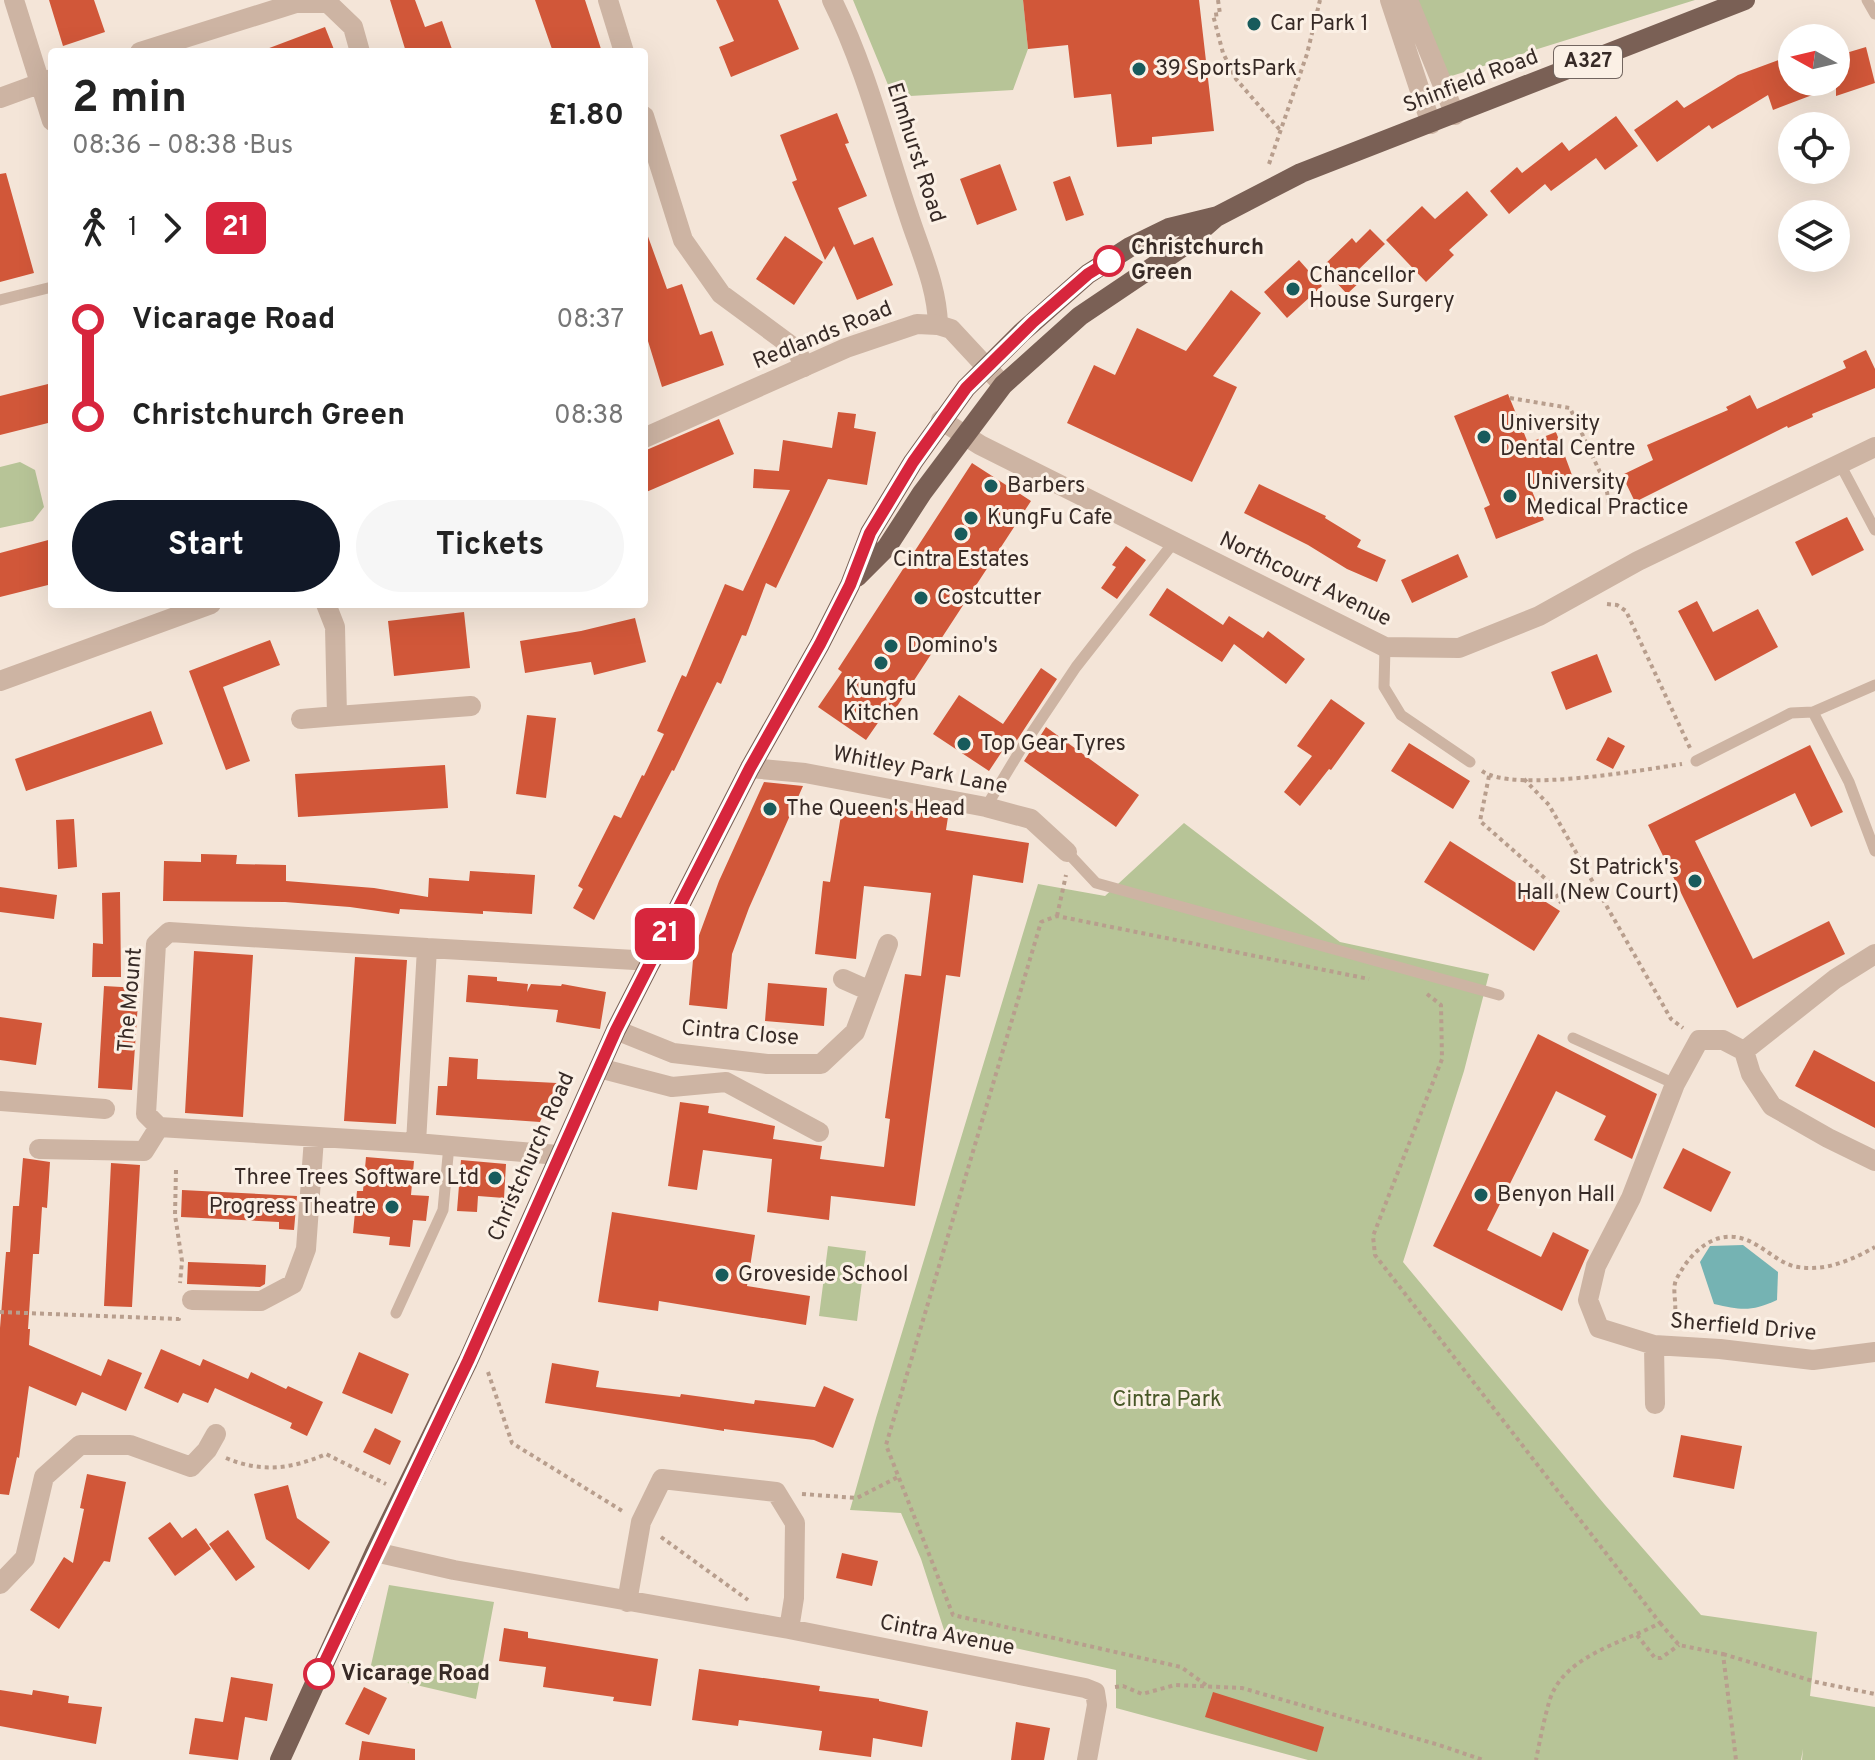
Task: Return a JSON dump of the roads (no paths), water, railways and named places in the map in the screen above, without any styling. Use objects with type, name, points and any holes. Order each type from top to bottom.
[{"type":"main road","name":"Shinfield Road","points":[[1003,385],[1080,316],[1181,248],[1218,216],[1301,173],[1745,0]]},
{"type":"main road","name":"Shinfield Road","points":[[986,367],[1088,274],[1130,247],[1169,228],[1218,216]]},
{"type":"main road","name":"Christchurch Road","points":[[280,1760],[375,1552],[406,1494],[468,1361],[616,1030],[750,768],[820,644],[850,585],[870,533],[941,420],[986,367]]},
{"type":"main road","name":"Christchurch Road","points":[[850,585],[887,547],[1003,385]]},
{"type":"street","points":[[0,98],[46,81],[14,0]]},
{"type":"street","points":[[608,0],[623,48]]},
{"type":"street","name":"Elmhurst Road","points":[[832,0],[867,83],[936,291],[938,325]]},
{"type":"street","points":[[1390,0],[1431,124]]},
{"type":"street","points":[[1408,0],[1455,115]]},
{"type":"street","points":[[153,48],[296,3],[328,3],[353,27],[359,48]]},
{"type":"street","points":[[648,129],[683,240],[721,294],[797,350],[804,367]]},
{"type":"street","name":"Redlands Road","points":[[648,436],[879,335],[917,324],[938,325]]},
{"type":"street","points":[[938,325],[951,329],[1003,385]]},
{"type":"street","name":"Northcourt Avenue","points":[[941,420],[964,436],[1385,647],[1459,648],[1539,616],[1638,561],[1875,447]]},
{"type":"street","points":[[328,608],[335,627],[337,716]]},
{"type":"street","points":[[0,681],[183,609]]},
{"type":"street","points":[[301,719],[471,706]]},
{"type":"street","name":"Whitley Park Lane","points":[[750,768],[805,773],[986,807],[1031,819],[1067,852]]},
{"type":"street","name":"The Mount","points":[[159,1127],[146,1114],[156,944],[169,932],[652,961]]},
{"type":"street","name":"Cintra Close","points":[[616,1030],[673,1053],[767,1064],[821,1064],[855,1032],[888,944]]},
{"type":"street","points":[[416,1143],[427,948]]},
{"type":"street","points":[[1875,954],[1835,979],[1744,1051],[1751,1074],[1772,1106],[1875,1161]]},
{"type":"street","points":[[843,979],[870,991]]},
{"type":"street","name":"Sherfield Drive","points":[[1744,1051],[1723,1040],[1699,1040],[1675,1084],[1631,1198],[1596,1266],[1588,1300],[1599,1328],[1658,1346],[1813,1360],[1875,1352]]},
{"type":"street","points":[[599,1068],[672,1087],[726,1082],[819,1132]]},
{"type":"street","points":[[0,1101],[105,1109]]},
{"type":"street","points":[[39,1149],[144,1151],[159,1127],[558,1155]]},
{"type":"street","points":[[184,1298],[261,1301],[293,1284],[306,1249],[314,1138]]},
{"type":"street","name":"Sherfield Drive","points":[[1655,1404],[1658,1346]]},
{"type":"street","points":[[0,1584],[25,1558],[44,1477],[80,1445],[130,1445],[191,1467],[212,1442]]},
{"type":"street","points":[[627,1602],[641,1522],[662,1479],[776,1492],[795,1523],[794,1598],[789,1629]]},
{"type":"street","name":"Cintra Avenue","points":[[375,1552],[454,1570],[789,1629],[1085,1688],[1095,1692],[1097,1705],[1087,1760]]},
{"type":"lane","points":[[1867,0],[1875,14]]},
{"type":"lane","points":[[0,300],[48,288]]},
{"type":"lane","points":[[1840,464],[1875,530]]},
{"type":"lane","points":[[986,807],[1076,667],[1174,542]]},
{"type":"lane","points":[[1385,647],[1384,687],[1401,715],[1470,762]]},
{"type":"lane","points":[[1696,761],[1791,713],[1813,712],[1875,685]]},
{"type":"lane","points":[[1813,712],[1849,782],[1875,851]]},
{"type":"lane","points":[[1067,852],[1096,883],[1499,995]]},
{"type":"lane","points":[[1573,1038],[1675,1084]]},
{"type":"lane","points":[[396,1313],[443,1210],[449,1145]]},
{"type":"water","points":[[1743,1245],[1778,1272],[1777,1300],[1746,1309],[1714,1304],[1700,1262],[1710,1246]]},
{"type":"place","name":"Car Park 1","points":[[1254,24]]},
{"type":"place","name":"39 SportsPark","points":[[1139,69]]},
{"type":"place","name":"Christchurch Green","points":[[1109,261]]},
{"type":"place","name":"Chancellor House Surgery","points":[[1293,289]]},
{"type":"place","name":"University Dental Centre","points":[[1484,437]]},
{"type":"place","name":"Barbers","points":[[991,486]]},
{"type":"place","name":"University Medical Practice","points":[[1510,496]]},
{"type":"place","name":"KungFu Cafe","points":[[971,518]]},
{"type":"place","name":"Cintra Estates","points":[[961,534]]},
{"type":"place","name":"Costcutter","points":[[921,598]]},
{"type":"place","name":"Domino's","points":[[891,646]]},
{"type":"place","name":"Kungfu Kitchen","points":[[881,663]]},
{"type":"place","name":"Top Gear Tyres","points":[[964,744]]},
{"type":"place","name":"The Queen's Head","points":[[770,809]]},
{"type":"place","name":"St Patrick's Hall (New Court)","points":[[1695,881]]},
{"type":"place","name":"Three Trees Software Ltd","points":[[495,1178]]},
{"type":"place","name":"Benyon Hall","points":[[1481,1195]]},
{"type":"place","name":"Progress Theatre","points":[[392,1207]]},
{"type":"place","name":"Groveside School","points":[[722,1275]]},
{"type":"place","name":"Vicarage Road","points":[[319,1674]]},
{"type":"park label","name":"Cintra Park","points":[[1167,1400]]}]
